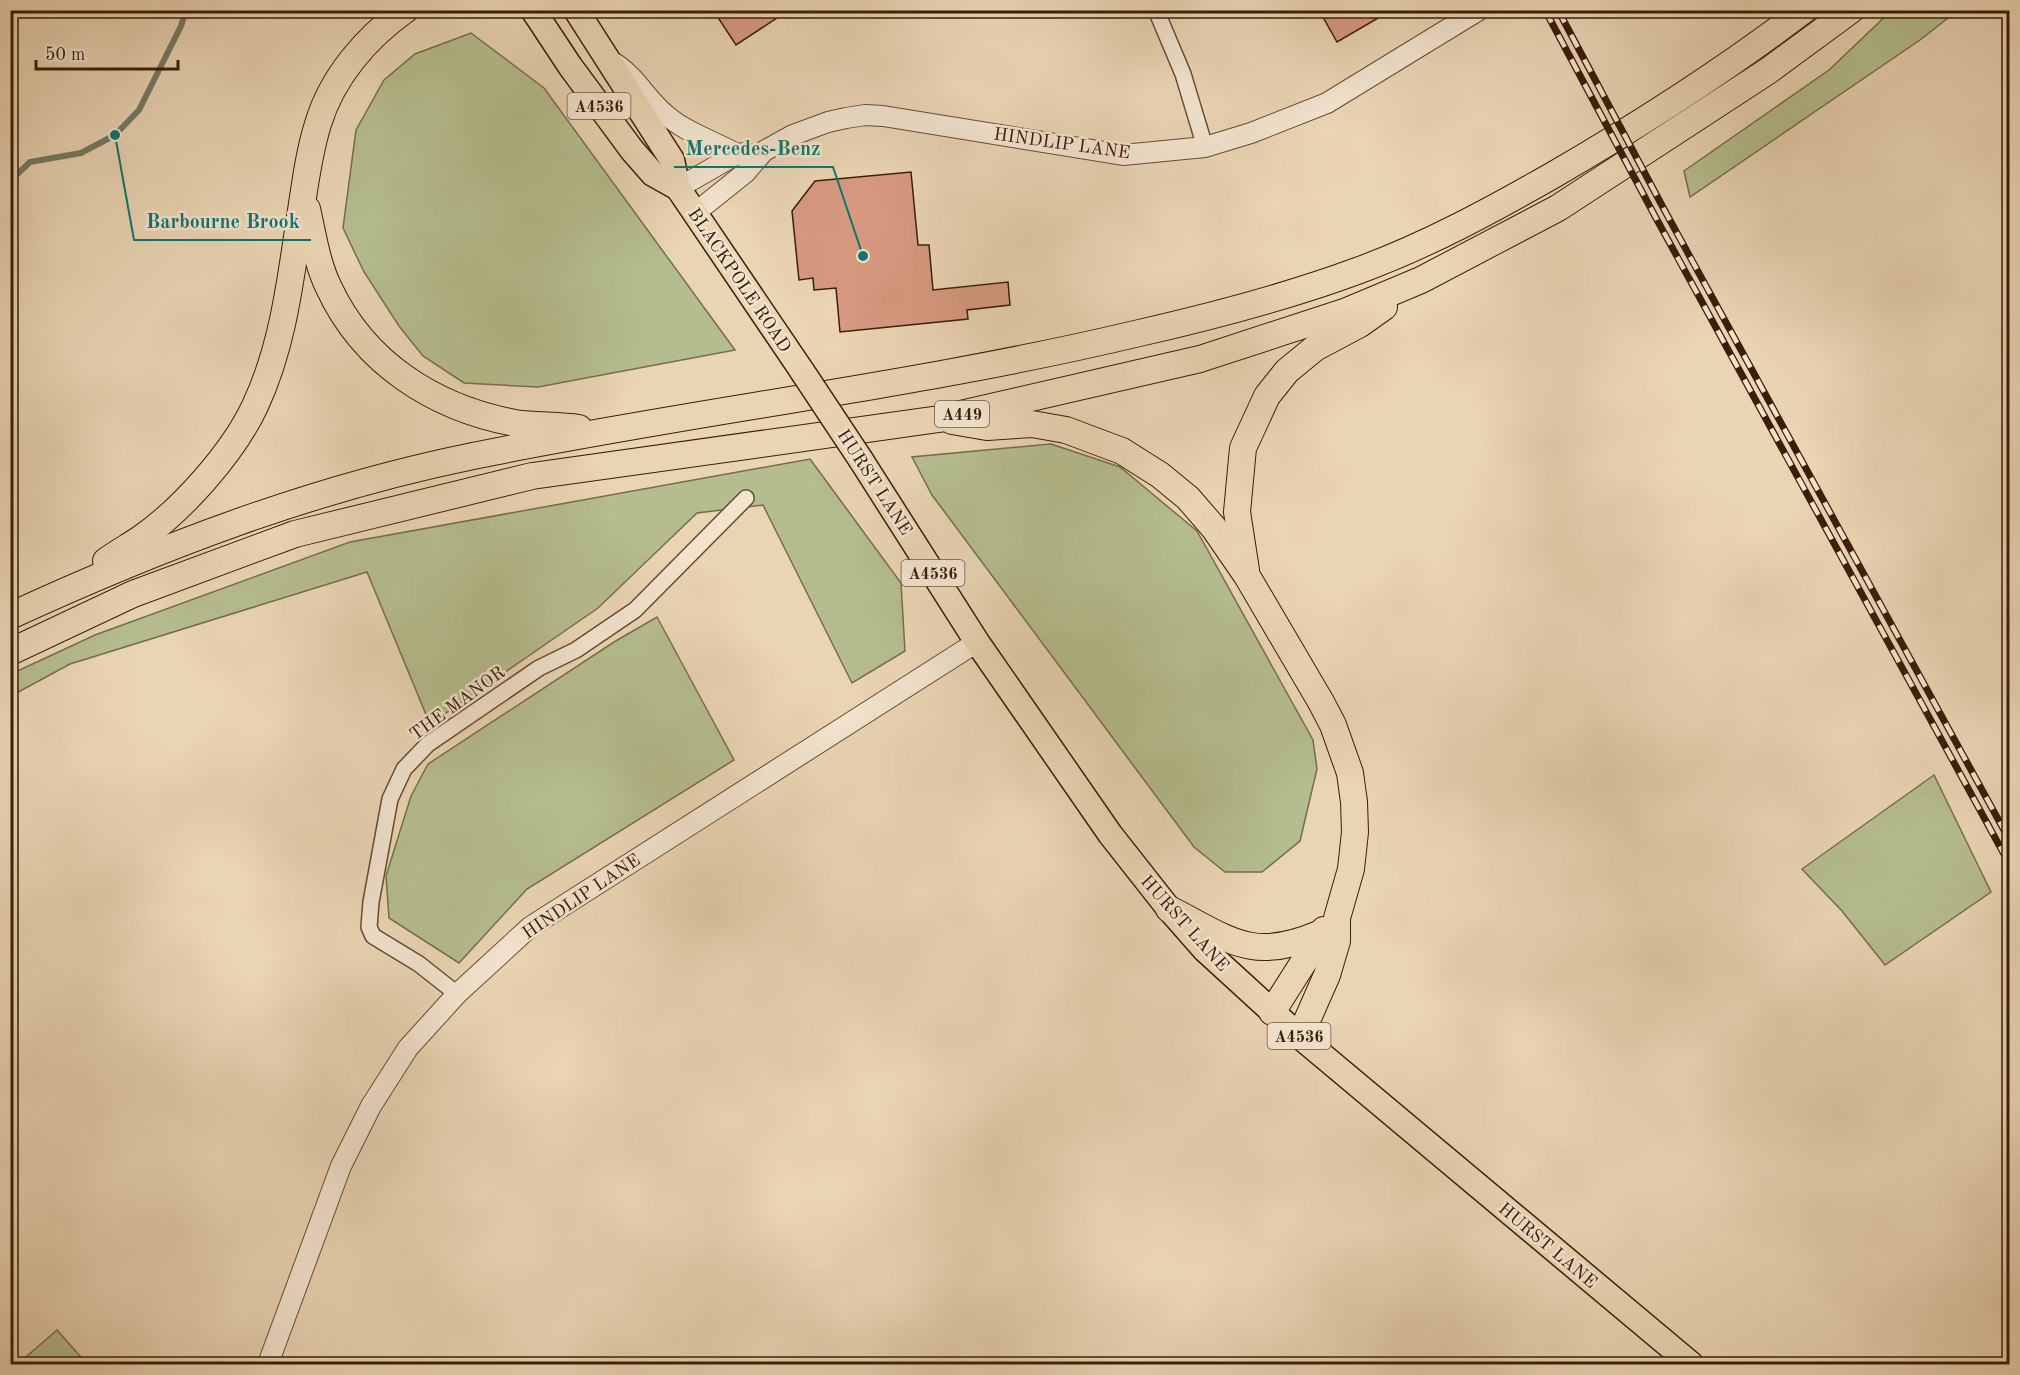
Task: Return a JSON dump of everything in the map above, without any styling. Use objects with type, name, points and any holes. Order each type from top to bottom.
[{"type":"highway","points":[[66,590],[169,515],[201,483],[230,448],[254,408],[283,326],[318,122],[346,67],[367,42],[405,10]]},
{"type":"highway","name":"A449","points":[[10,616],[163,549],[255,514],[355,484],[470,456],[1044,356],[1232,311],[1359,270],[1480,217],[1635,128],[1804,10]]},
{"type":"highway","name":"A449","points":[[10,652],[133,594],[306,531],[532,476],[939,419],[1200,359],[1347,311],[1421,280],[1558,208],[1768,71],[1851,10]]},
{"type":"highway","points":[[304,194],[317,252],[333,297],[344,318],[368,348],[395,373],[453,405],[487,416],[517,423],[604,432]]},
{"type":"highway","points":[[1247,576],[1237,512],[1242,448],[1267,396],[1287,371],[1315,348],[1360,324],[1421,280]]},
{"type":"highway","points":[[939,419],[987,427],[1032,424],[1066,429],[1122,451],[1160,475],[1188,498],[1214,528],[1247,576],[1321,702],[1333,725],[1350,773],[1355,832],[1351,868],[1328,926],[1272,1012]]},
{"type":"highway","points":[[1169,909],[1234,942],[1268,949],[1286,946],[1328,926]]},
{"type":"highway","points":[[1298,1035],[1305,1025],[1327,975],[1337,941],[1328,926]]},
{"type":"main road","name":"BLACKPOLE ROAD","points":[[533,10],[570,66],[632,150],[653,174],[678,188]]},
{"type":"main road","name":"BLACKPOLE ROAD","points":[[576,10],[672,160],[678,188],[802,371]]},
{"type":"main road","name":"HURST LANE","points":[[802,371],[977,642],[1110,834],[1169,909],[1205,950],[1298,1035],[1691,1365]]},
{"type":"street","points":[[1156,10],[1184,74],[1205,147]]},
{"type":"street","name":"HINDLIP LANE","points":[[695,213],[745,173],[764,151],[819,124],[865,116],[883,116],[1123,155],[1205,147],[1251,133],[1327,103],[1479,10]]},
{"type":"street","points":[[606,58],[628,72],[663,113],[676,123],[737,154]]},
{"type":"street","name":"HINDLIP LANE","points":[[678,188],[737,154],[764,151]]},
{"type":"street","name":"THE MANOR","points":[[457,994],[418,964],[374,936],[369,927],[371,902],[390,799],[404,769],[428,744],[539,668],[576,650],[635,610],[746,498]]},
{"type":"street","name":"HINDLIP LANE","points":[[268,1365],[341,1166],[371,1106],[408,1048],[457,994],[530,927],[977,642]]},
{"type":"green space","points":[[1892,10],[1957,11],[1920,40],[1690,197],[1684,171],[1829,70]]},
{"type":"green space","points":[[471,33],[544,88],[735,350],[538,387],[464,383],[423,356],[399,326],[364,272],[343,228],[356,130],[384,80],[415,54]]},
{"type":"green space","points":[[1051,444],[1120,467],[1197,531],[1313,740],[1317,769],[1300,841],[1262,872],[1225,872],[1194,847],[932,495],[912,457]]},
{"type":"green space","points":[[810,459],[901,583],[905,651],[852,683],[763,505],[697,513],[598,608],[430,724],[367,572],[70,664],[11,696],[11,674],[95,635],[350,542]]},
{"type":"green space","points":[[657,617],[734,760],[527,889],[459,963],[389,918],[386,876],[411,796],[428,764],[614,642]]},
{"type":"green space","points":[[1934,775],[1991,892],[1885,965],[1842,911],[1802,869]]},
{"type":"green space","points":[[57,1330],[87,1364],[18,1364]]},
{"type":"building","points":[[713,10],[789,10],[736,45]]},
{"type":"building","points":[[1319,10],[1392,10],[1337,42]]},
{"type":"building","points":[[911,172],[918,245],[929,245],[933,290],[1008,282],[1010,305],[967,310],[968,319],[840,332],[836,288],[814,290],[813,278],[799,280],[792,211],[815,181]]},
{"type":"waterway","points":[[10,181],[30,162],[81,153],[115,135],[139,110],[181,26],[186,10]]},
{"type":"railway","points":[[1545,10],[1656,218],[2010,865]]},
{"type":"railway","points":[[1558,10],[1666,213],[2010,841]]},
{"type":"place","name":"Barbourne Brook","points":[[115,135]]},
{"type":"place","name":"Mercedes-Benz","points":[[863,256]]}]
